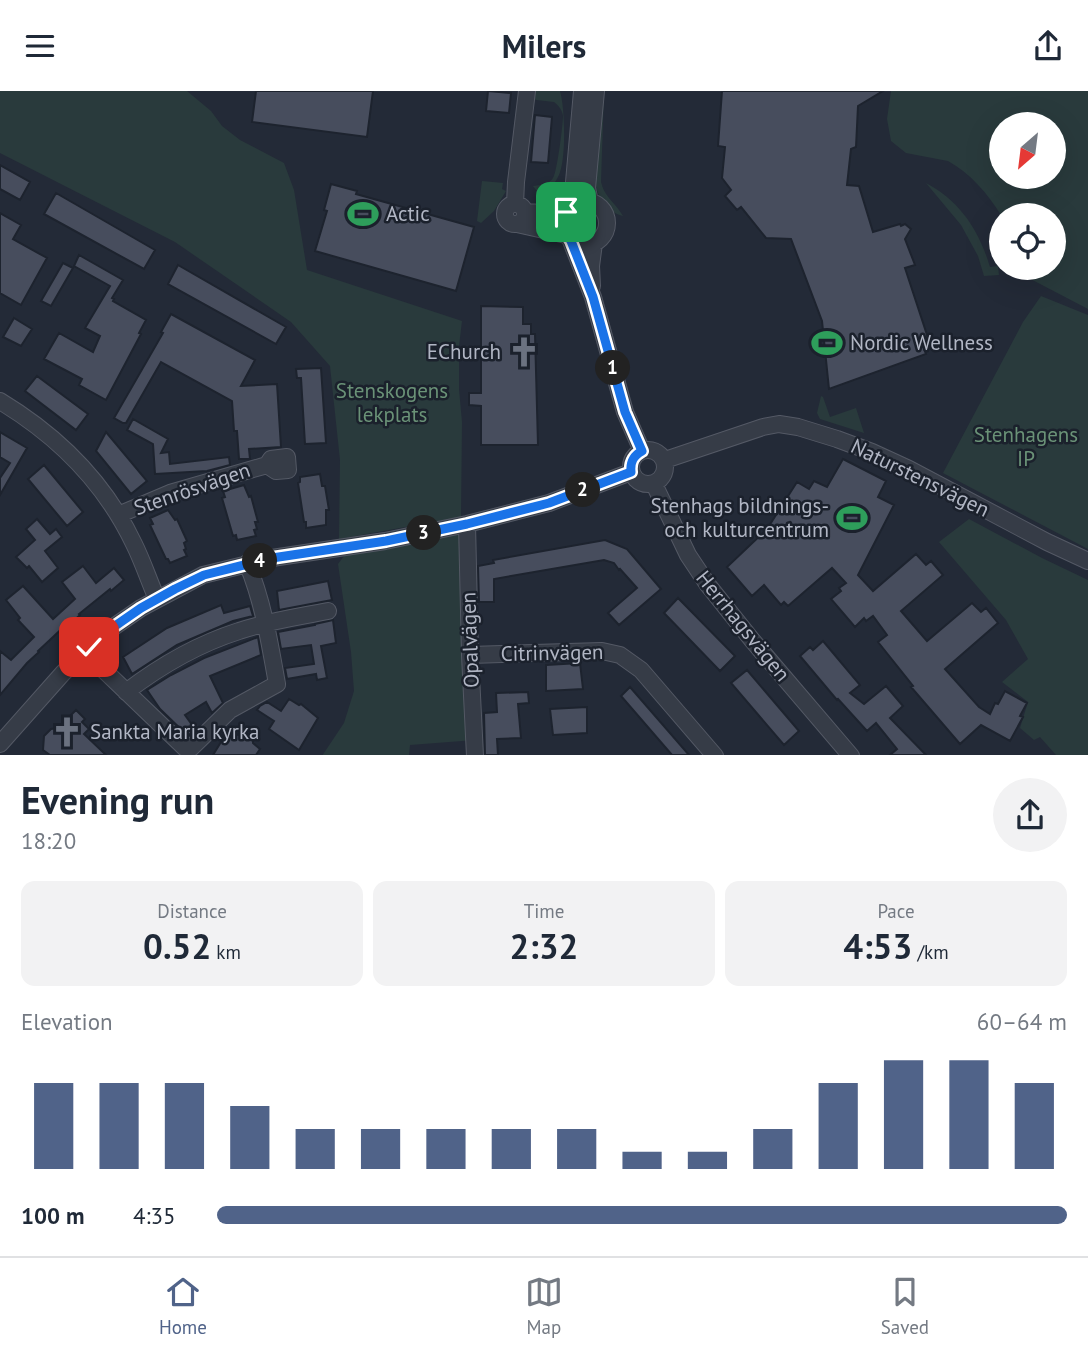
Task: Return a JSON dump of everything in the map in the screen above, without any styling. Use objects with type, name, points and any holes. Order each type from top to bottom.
[{"type":"street","points":[[519,213],[516,183],[527,91]]},
{"type":"street","points":[[582,91],[569,209],[563,222],[593,297],[625,412],[642,451]]},
{"type":"street","points":[[590,202],[587,188],[596,91]]},
{"type":"street","points":[[579,202],[590,202],[601,208],[607,226],[605,233],[594,243],[577,244],[519,213],[569,209],[579,202]]},
{"type":"street","points":[[593,297],[594,243]]},
{"type":"street","name":"Stenrösvägen","points":[[0,401],[24,416],[64,448],[100,488],[135,545],[157,599]]},
{"type":"street","name":"Naturstensvägen","points":[[665,460],[763,427],[779,424],[798,427],[872,451],[1088,561]]},
{"type":"street","points":[[642,451],[655,451],[665,460],[663,477],[653,484],[643,484],[631,472],[634,457],[642,451]]},
{"type":"street","name":"Stenrösvägen","points":[[118,515],[170,493],[267,464]]},
{"type":"street","points":[[0,744],[63,673],[102,635],[141,608],[204,575],[247,563],[386,541],[467,524],[549,503],[631,472]]},
{"type":"street","name":"Herrhagsvägen","points":[[653,484],[688,555],[708,585],[851,755]]},
{"type":"street","name":"Opalvägen","points":[[467,524],[475,755]]},
{"type":"street","points":[[84,651],[185,748],[191,748],[230,710],[277,684],[265,623],[247,563]]},
{"type":"street","points":[[126,692],[143,678],[192,650],[237,631],[328,611]]},
{"type":"street","name":"Citrinvägen","points":[[470,655],[602,651],[620,655],[640,670],[715,755]]},
{"type":"green space","name":"Stenskogens lekplats","points":[[0,91],[187,91],[240,140],[284,163],[294,190],[307,270],[462,321],[459,346],[462,422],[461,517],[339,539],[340,460],[330,366],[291,322],[175,242],[0,153]]},
{"type":"green space","points":[[529,91],[560,91],[562,99],[564,131],[562,164],[556,181],[543,194],[533,186],[546,183],[555,174],[563,116],[554,102],[528,99]]},
{"type":"green space","points":[[891,91],[1088,91],[1088,309],[1032,280],[1066,280],[1066,203],[993,203],[978,185],[948,161],[906,153],[891,141],[887,119]]},
{"type":"green space","points":[[603,92],[601,182],[623,216],[611,211],[602,201],[594,177]]},
{"type":"green space","points":[[482,181],[503,183],[502,189],[506,191],[494,211],[481,223],[477,221]]},
{"type":"green space","points":[[926,183],[949,199],[967,218],[989,264],[989,276],[984,276],[978,256],[961,225]]},
{"type":"green space","points":[[583,211],[592,215],[596,224],[592,233],[583,237],[574,233],[570,224],[574,215]]},
{"type":"green space","name":"Stenhagens IP","points":[[1041,296],[1088,315],[1088,549],[943,473],[1023,322]]},
{"type":"green space","points":[[821,396],[830,417],[856,408],[864,433],[820,419],[817,413]]},
{"type":"green space","points":[[969,519],[1088,580],[1088,755],[1056,755],[1040,737],[1034,740],[1020,728],[1028,702],[1002,682],[1028,659],[1006,620],[939,542]]},
{"type":"green space","points":[[460,533],[475,740],[410,745],[409,755],[323,755],[344,723],[354,691],[338,564],[344,556]]},
{"type":"building","points":[[256,91],[373,91],[367,137],[252,122]]},
{"type":"building","points":[[488,91],[511,93],[509,113],[486,111]]},
{"type":"building","points":[[722,91],[883,91],[858,106],[856,147],[851,149],[847,185],[859,186],[873,232],[900,224],[911,229],[905,239],[915,265],[905,268],[928,338],[921,341],[926,354],[829,389],[822,321],[791,239],[766,238],[741,207],[737,210],[725,196],[731,190],[722,178],[725,147],[718,146]]},
{"type":"building","points":[[535,115],[552,117],[548,163],[531,162]]},
{"type":"building","points":[[0,165],[30,182],[20,200],[0,189]]},
{"type":"building","points":[[331,184],[357,191],[356,194],[474,227],[456,291],[315,251],[327,211],[324,210]]},
{"type":"building","points":[[56,193],[155,250],[144,269],[44,214]]},
{"type":"building","points":[[0,213],[21,225],[13,239],[47,258],[21,305],[0,293]]},
{"type":"building","points":[[79,255],[123,280],[112,298],[113,301],[146,320],[106,400],[79,385],[82,379],[44,359],[59,333],[93,352],[100,336],[85,328],[110,286],[74,266]]},
{"type":"building","points":[[63,263],[73,268],[51,306],[41,301]]},
{"type":"building","points":[[178,265],[286,327],[276,344],[168,284]]},
{"type":"building","points":[[481,306],[523,307],[523,324],[531,324],[531,334],[535,334],[538,445],[481,445],[481,406],[469,405],[469,393],[481,393]]},
{"type":"building","points":[[171,314],[255,360],[241,386],[277,384],[281,447],[249,449],[250,459],[239,459],[232,401],[161,362],[126,423],[114,418],[163,333],[161,332]]},
{"type":"building","points":[[14,318],[32,329],[21,346],[3,337]]},
{"type":"building","points":[[321,368],[326,443],[305,444],[301,378],[297,378],[296,369]]},
{"type":"building","points":[[37,376],[88,414],[76,430],[25,391]]},
{"type":"building","points":[[133,419],[168,439],[161,453],[169,452],[170,464],[229,457],[230,465],[207,471],[155,474],[153,444],[127,430]]},
{"type":"building","points":[[0,432],[27,448],[0,495],[0,478],[10,463],[0,457]]},
{"type":"building","points":[[106,432],[147,481],[131,494],[96,451]]},
{"type":"building","points":[[843,459],[886,481],[878,497],[894,505],[858,575],[873,591],[916,554],[926,565],[931,561],[943,575],[901,611],[927,641],[972,603],[981,612],[986,608],[998,623],[945,669],[979,707],[990,714],[1005,691],[1027,703],[1010,741],[981,725],[960,744],[911,687],[913,686],[878,642],[887,635],[873,616],[866,621],[864,618],[855,627],[831,599],[846,583],[832,568],[788,606],[784,602],[781,605],[764,585],[752,596],[727,567],[767,529],[797,482],[809,489],[814,481],[827,487]]},
{"type":"building","points":[[44,465],[83,512],[67,526],[28,479]]},
{"type":"building","points":[[320,474],[329,510],[326,510],[326,525],[306,528],[298,483],[300,477]]},
{"type":"building","points":[[244,485],[249,497],[251,496],[258,522],[255,522],[256,536],[237,540],[236,535],[233,536],[222,498],[225,497],[223,491]]},
{"type":"building","points":[[168,510],[175,520],[177,519],[187,541],[184,543],[184,550],[187,556],[170,563],[150,525],[153,524],[150,518]]},
{"type":"building","points":[[37,519],[50,534],[56,529],[62,537],[45,551],[58,568],[42,582],[29,566],[27,568],[16,557],[35,540],[26,529]]},
{"type":"building","points":[[605,540],[627,549],[661,589],[619,625],[608,613],[637,588],[614,563],[604,560],[494,579],[494,602],[479,602],[478,566],[494,563],[493,560]]},
{"type":"building","points":[[83,566],[96,583],[114,568],[124,580],[79,614],[68,626],[67,624],[38,651],[0,695],[0,651],[11,660],[34,637],[18,620],[20,618],[6,600],[23,586],[53,619],[75,599],[62,582]]},
{"type":"building","points":[[328,581],[332,600],[279,610],[277,591]]},
{"type":"building","points":[[678,598],[735,656],[720,671],[664,613]]},
{"type":"building","points":[[221,605],[224,613],[250,606],[253,616],[233,621],[177,645],[132,674],[123,657],[167,628]]},
{"type":"building","points":[[333,620],[336,643],[321,646],[327,678],[317,680],[316,674],[287,679],[285,668],[314,664],[311,645],[281,649],[278,632]]},
{"type":"building","points":[[258,637],[261,655],[210,676],[223,703],[212,713],[206,702],[185,715],[195,729],[188,736],[160,709],[147,690],[204,658]]},
{"type":"building","points":[[823,641],[860,685],[850,693],[864,704],[886,686],[903,706],[890,718],[926,755],[890,755],[897,749],[876,723],[867,731],[837,700],[800,656]]},
{"type":"building","points":[[580,663],[583,689],[546,691],[546,665]]},
{"type":"building","points":[[747,670],[799,731],[784,745],[731,683]]},
{"type":"building","points":[[630,687],[689,755],[672,755],[621,696]]},
{"type":"building","points":[[528,692],[529,703],[518,704],[521,738],[497,739],[498,755],[485,755],[484,713],[497,712],[496,693]]},
{"type":"building","points":[[289,699],[301,704],[318,718],[299,750],[269,729],[274,721],[257,710],[267,702],[281,711]]},
{"type":"building","points":[[587,707],[587,733],[553,735],[550,709]]},
{"type":"building","name":"Sankta Maria kyrka","points":[[76,710],[85,719],[82,722],[89,729],[84,734],[106,755],[50,755],[43,750],[44,736],[51,729],[58,728]]},
{"type":"building","points":[[229,729],[253,740],[260,749],[256,755],[213,755]]},
{"type":"place","name":"Actic","points":[[363,214]]},
{"type":"place","name":"Nordic Wellness","points":[[827,343]]},
{"type":"place","name":"EChurch","points":[[524,352]]},
{"type":"place","name":"Stenhags bildnings- och kulturcentrum","points":[[852,518]]},
{"type":"place","name":"Sankta Maria kyrka","points":[[67,732]]},
{"type":"route","points":[[89,647],[141,608],[204,575],[272,558],[386,541],[467,524],[549,503],[631,472],[631,462],[637,453],[642,451],[625,412],[593,297],[564,230],[566,212]]}]
